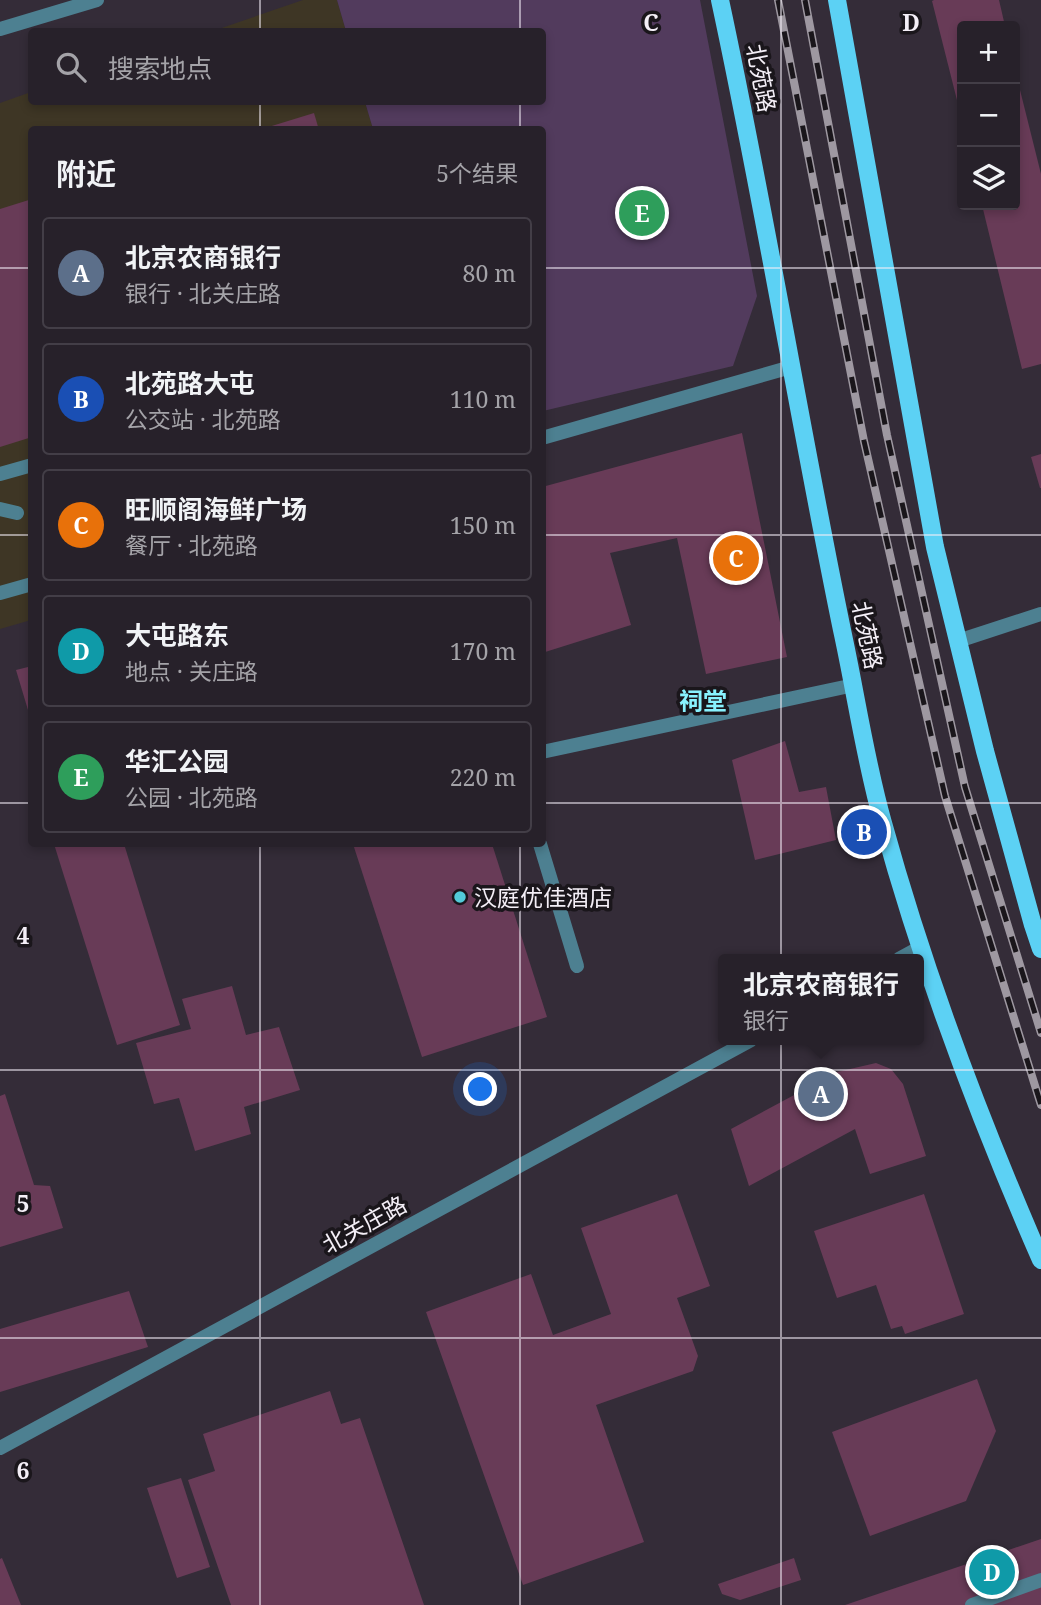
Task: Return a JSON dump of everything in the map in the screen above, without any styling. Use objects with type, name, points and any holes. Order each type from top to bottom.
[{"type":"main road","name":"北苑路","points":[[720,0],[740,92],[817,510],[882,820],[923,954]]},
{"type":"main road","points":[[837,0],[933,533],[985,751],[1032,925],[1041,949]]},
{"type":"main road","name":"北苑路","points":[[924,956],[960,1062],[1041,1260]]},
{"type":"street","points":[[0,29],[97,0]]},
{"type":"street","points":[[546,437],[791,367]]},
{"type":"street","points":[[0,474],[28,466]]},
{"type":"street","points":[[0,509],[17,513]]},
{"type":"street","points":[[0,593],[28,585]]},
{"type":"street","points":[[958,640],[1041,614]]},
{"type":"street","points":[[546,751],[854,685]]},
{"type":"street","points":[[541,847],[577,965]]},
{"type":"street","points":[[908,954],[921,947]]},
{"type":"street","name":"北关庄路","points":[[0,1448],[742,1045]]},
{"type":"street","points":[[972,1605],[1041,1580]]},
{"type":"shaded area","points":[[303,0],[337,0],[345,28],[222,28]]},
{"type":"shaded area","points":[[337,0],[700,0],[757,296],[733,366],[546,410],[546,126],[372,126],[366,105],[546,105],[546,28],[345,28]]},
{"type":"shaded area","points":[[28,93],[28,105],[366,105],[372,126],[28,126],[28,621],[0,629],[0,103]]},
{"type":"building","points":[[999,0],[1004,21],[957,21],[957,100],[932,1]]},
{"type":"building","points":[[1020,90],[1041,174],[1041,364],[1022,369],[983,210],[1020,210]]},
{"type":"building","points":[[314,113],[318,126],[272,126]]},
{"type":"building","points":[[28,200],[28,438],[0,447],[0,209]]},
{"type":"building","points":[[742,433],[787,657],[706,674],[677,538],[610,553],[631,625],[546,652],[546,486]]},
{"type":"building","points":[[1041,454],[1041,488],[1040,488],[1031,457]]},
{"type":"building","points":[[28,667],[28,710],[16,670]]},
{"type":"building","points":[[785,741],[799,792],[826,787],[836,840],[755,860],[732,760]]},
{"type":"building","points":[[55,847],[125,847],[180,1025],[117,1045]]},
{"type":"building","points":[[354,847],[493,847],[547,1017],[422,1057]]},
{"type":"building","points":[[232,986],[246,1035],[279,1027],[300,1090],[244,1107],[251,1134],[195,1151],[179,1098],[154,1104],[136,1043],[191,1029],[182,999]]},
{"type":"building","points":[[876,1063],[891,1069],[903,1084],[926,1156],[870,1174],[855,1129],[749,1186],[731,1129],[837,1072]]},
{"type":"building","points":[[5,1094],[34,1185],[50,1186],[63,1228],[0,1247],[0,1096]]},
{"type":"building","points":[[677,1194],[710,1286],[677,1298],[698,1356],[693,1371],[596,1405],[644,1542],[523,1585],[426,1312],[531,1274],[553,1335],[611,1314],[581,1228]]},
{"type":"building","points":[[924,1194],[964,1314],[905,1334],[902,1326],[891,1329],[876,1285],[837,1298],[814,1231]]},
{"type":"building","points":[[129,1291],[148,1347],[0,1392],[0,1329]]},
{"type":"building","points":[[977,1379],[996,1431],[966,1501],[870,1536],[832,1432]]},
{"type":"building","points":[[330,1391],[341,1424],[360,1418],[424,1605],[231,1605],[188,1480],[215,1471],[203,1434]]},
{"type":"building","points":[[181,1478],[210,1567],[177,1578],[147,1488]]},
{"type":"building","points":[[1041,1539],[1041,1605],[845,1605]]},
{"type":"building","points":[[2,1558],[21,1605],[0,1605]]},
{"type":"building","points":[[794,1558],[801,1580],[740,1600],[722,1594],[718,1584]]},
{"type":"railway","points":[[778,0],[864,441],[945,796],[1041,1105]]},
{"type":"railway","points":[[805,0],[887,435],[965,787],[1041,1033]]},
{"type":"place","name":"华汇公园","points":[[642,213]]},
{"type":"place","name":"旺顺阁海鲜广场","points":[[736,558]]},
{"type":"place","name":"北苑路大屯","points":[[864,832]]},
{"type":"place","name":"汉庭优佳酒店","points":[[460,897]]},
{"type":"place","name":"北京农商银行","points":[[821,1094]]},
{"type":"place","name":"大屯路东","points":[[992,1572]]},
{"type":"district","name":"祠堂","points":[[703,700]]}]
